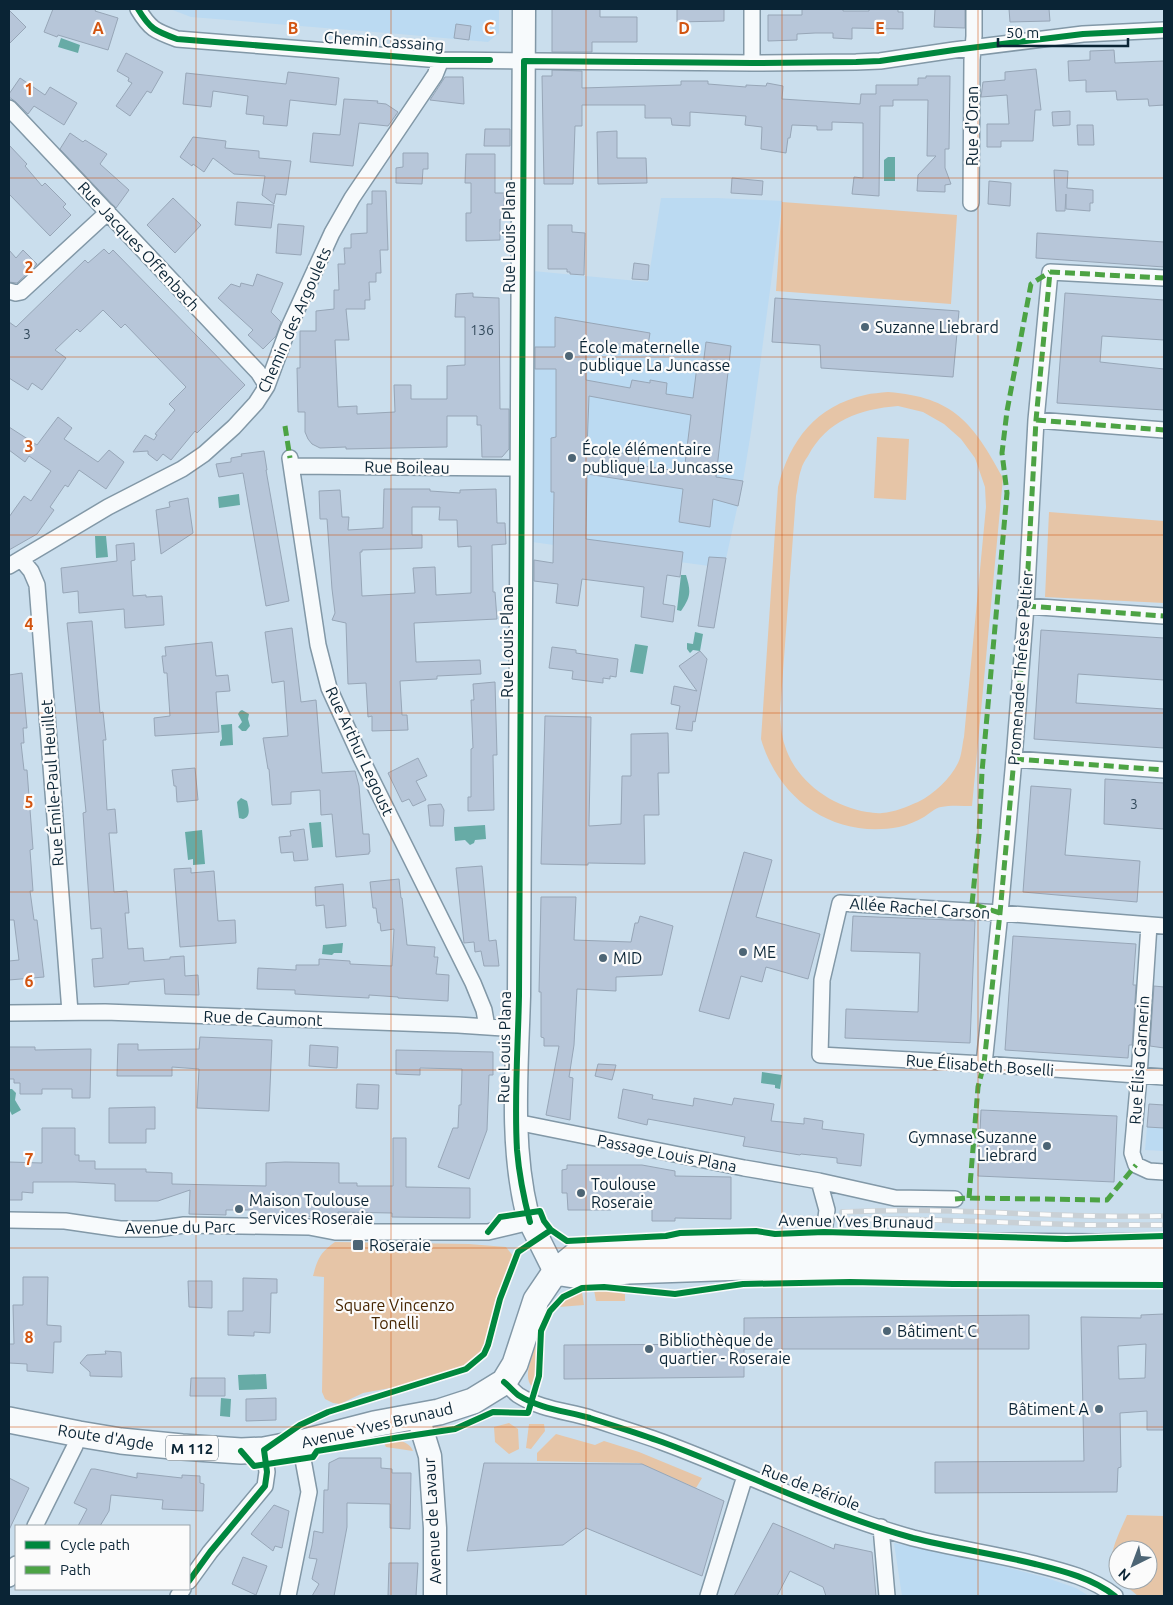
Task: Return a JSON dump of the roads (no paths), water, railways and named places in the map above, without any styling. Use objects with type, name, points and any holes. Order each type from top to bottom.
[{"type":"main road","name":"Avenue Yves Brunaud","points":[[264,1450],[374,1424],[418,1417],[473,1401],[498,1388],[515,1364],[536,1300],[555,1272],[578,1254],[811,1244],[1164,1246]]},
{"type":"main road","points":[[555,1272],[580,1276],[628,1271],[744,1267],[1164,1269]]},
{"type":"main road","name":"Route d'Agde","points":[[9,1420],[79,1434],[182,1447],[241,1451],[264,1450]]},
{"type":"street","name":"Chemin Cassaing","points":[[138,9],[146,22],[158,32],[177,39],[441,60],[752,63],[856,62],[1083,34],[1164,30]]},
{"type":"street","name":"Rue Louis Plana","points":[[524,9],[516,1122],[518,1159],[530,1222],[555,1272]]},
{"type":"street","points":[[752,9],[752,63]]},
{"type":"street","name":"Rue d'Oran","points":[[971,203],[974,9]]},
{"type":"street","name":"Chemin des Argoulets","points":[[15,562],[108,507],[182,469],[204,454],[234,427],[256,403],[267,386],[288,329],[332,233],[352,198],[435,75],[441,60]]},
{"type":"street","name":"Rue Jacques Offenbach","points":[[9,108],[258,372],[267,386]]},
{"type":"street","points":[[9,291],[22,292],[108,212]]},
{"type":"street","name":"Promenade Thérèse Peltier","points":[[984,1064],[1014,758],[1026,606],[1036,420],[1050,272],[1164,278]]},
{"type":"street","points":[[1036,420],[1164,430]]},
{"type":"street","name":"Rue Boileau","points":[[291,462],[522,468]]},
{"type":"street","name":"Rue Arthur Legoust","points":[[291,462],[318,645],[330,688],[361,758],[473,983],[484,1010],[487,1027]]},
{"type":"street","name":"Rue Émile-Paul Heuillet","points":[[15,562],[31,571],[37,584],[70,1012]]},
{"type":"street","points":[[1026,606],[1164,616]]},
{"type":"street","points":[[1014,758],[1164,770]]},
{"type":"street","name":"Allée Rachel Carson","points":[[820,1055],[822,980],[840,903],[1164,926]]},
{"type":"street","name":"Rue Élisa Garnerin","points":[[1148,924],[1139,1076],[1132,1153],[1136,1165],[1149,1171],[1164,1172]]},
{"type":"street","name":"Rue de Caumont","points":[[9,1013],[123,1013],[518,1029]]},
{"type":"street","name":"Rue Élisabeth Boselli","points":[[820,1055],[984,1064],[1164,1078]]},
{"type":"street","name":"Passage Louis Plana","points":[[516,1122],[744,1168],[819,1181],[895,1198],[955,1199]]},
{"type":"street","points":[[811,1244],[824,1232],[827,1210],[819,1181]]},
{"type":"street","name":"Avenue du Parc","points":[[9,1220],[66,1221],[120,1229],[156,1229],[184,1225],[309,1227],[334,1232],[488,1232],[530,1222]]},
{"type":"street","name":"Rue de Périole","points":[[504,1382],[518,1394],[538,1404],[589,1418],[661,1442],[789,1494],[880,1527],[914,1538],[1062,1570],[1089,1580],[1115,1596]]},
{"type":"street","name":"Avenue de Lavaur","points":[[418,1417],[430,1456],[435,1528],[435,1596]]},
{"type":"street","points":[[36,1525],[75,1446],[79,1434]]},
{"type":"street","points":[[288,1596],[309,1492],[300,1443]]},
{"type":"street","points":[[190,1580],[210,1552],[265,1486],[267,1472],[264,1450]]},
{"type":"street","points":[[708,1596],[745,1476]]},
{"type":"street","points":[[880,1527],[887,1596]]},
{"type":"street","points":[[9,1579],[15,1566]]},
{"type":"railway","points":[[842,1212],[963,1211],[1084,1216],[1164,1216]]},
{"type":"railway","points":[[843,1220],[901,1219],[1088,1225],[1164,1225]]},
{"type":"place","name":"Suzanne Liebrard","points":[[865,327]]},
{"type":"place","name":"École maternelle publique La Juncasse","points":[[569,356]]},
{"type":"place","name":"École élémentaire publique La Juncasse","points":[[572,458]]},
{"type":"place","name":"ME","points":[[743,952]]},
{"type":"place","name":"MID","points":[[603,958]]},
{"type":"place","name":"Gymnase Suzanne Liebrard","points":[[1047,1146]]},
{"type":"place","name":"Toulouse Roseraie","points":[[581,1193]]},
{"type":"place","name":"Maison Toulouse Services Roseraie","points":[[239,1209]]},
{"type":"place","name":"Roseraie","points":[[358,1245]]},
{"type":"place","name":"Bâtiment C","points":[[887,1331]]},
{"type":"place","name":"Bibliothèque de quartier - Roseraie","points":[[649,1349]]},
{"type":"place","name":"Bâtiment A","points":[[1099,1409]]},
{"type":"park label","name":"Square Vincenzo Tonelli","points":[[395,1314]]}]
